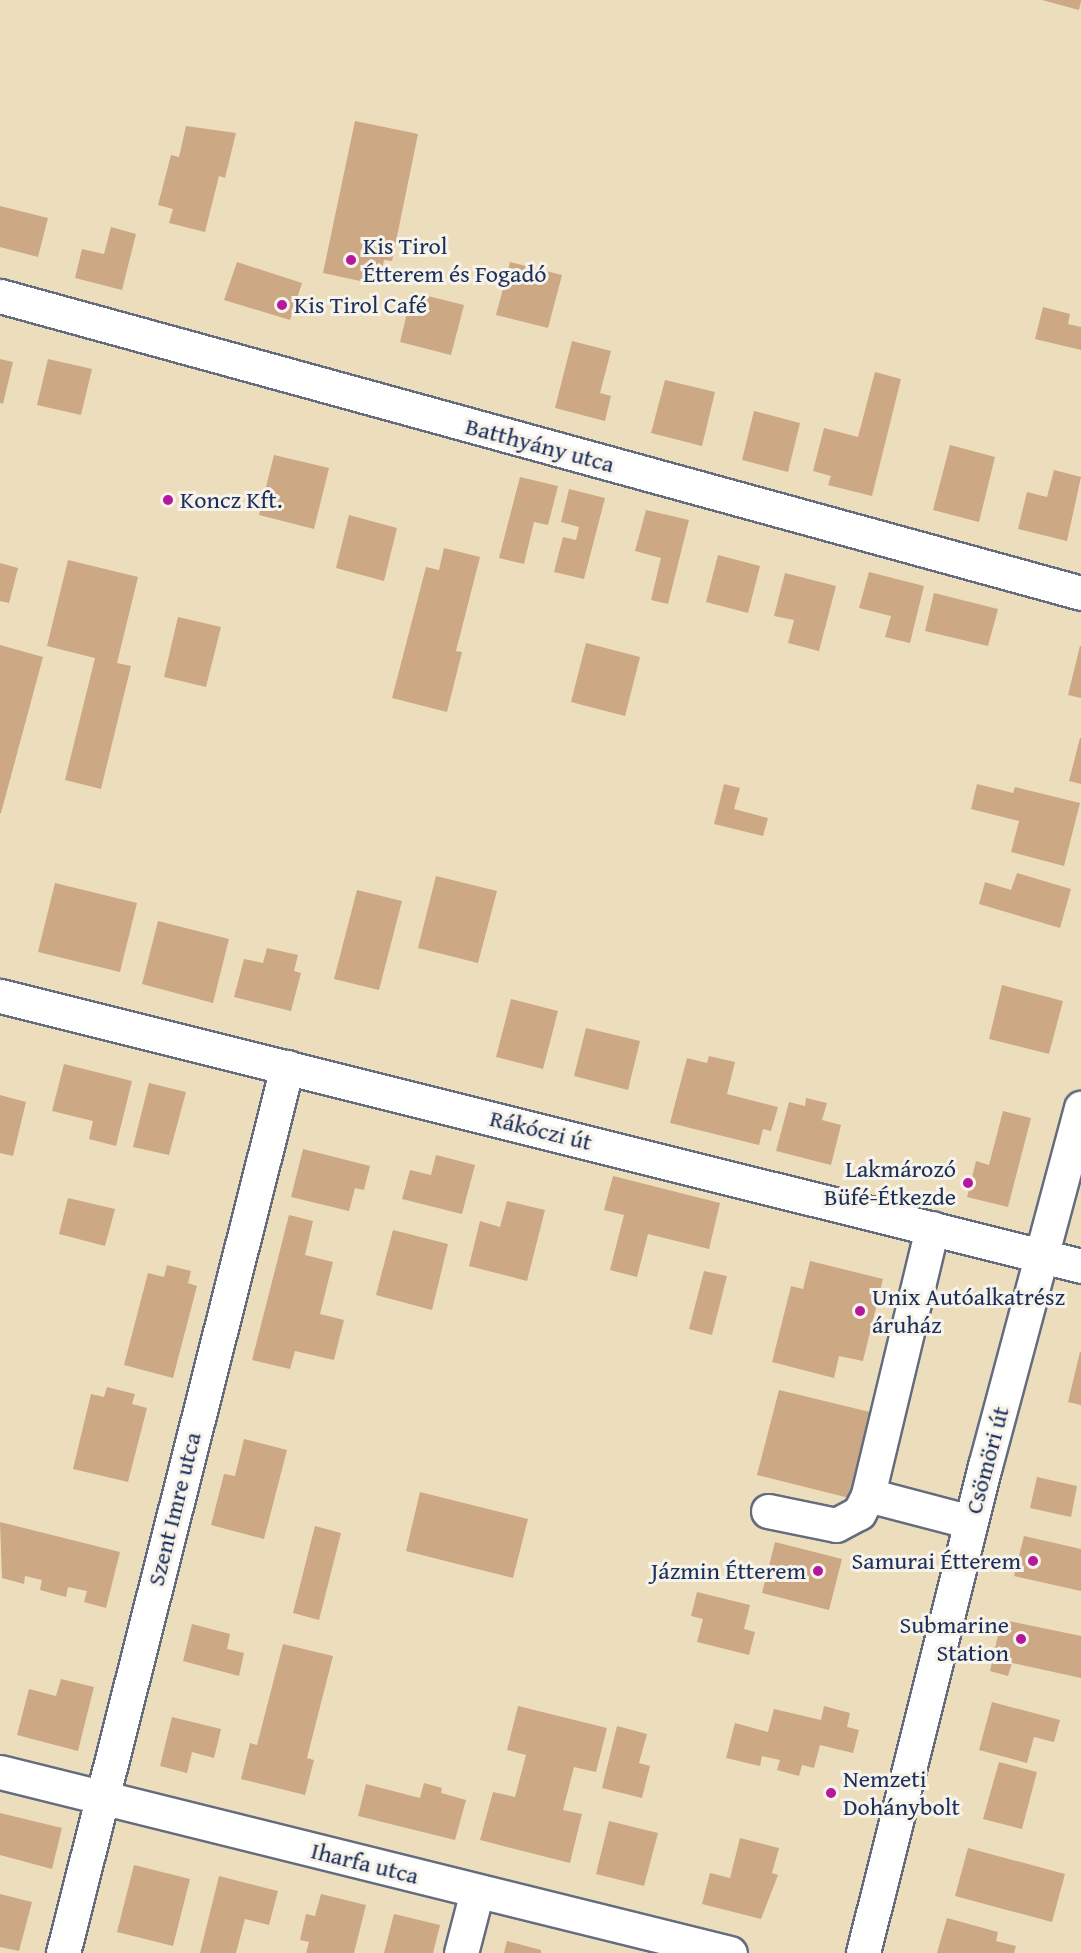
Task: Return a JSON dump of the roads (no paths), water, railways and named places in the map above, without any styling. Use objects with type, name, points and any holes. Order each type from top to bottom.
[{"type":"street","name":"Batthyány utca","points":[[0,296],[1081,593]]},
{"type":"street","name":"Rákóczi út","points":[[0,996],[1081,1266]]},
{"type":"street","name":"Szent Imre utca","points":[[63,1953],[100,1797],[287,1066]]},
{"type":"street","name":"Csömöri út","points":[[863,1953],[971,1522],[1081,1108]]},
{"type":"street","points":[[768,1511],[836,1525],[859,1513],[868,1495],[932,1228]]},
{"type":"street","points":[[868,1495],[971,1522]]},
{"type":"street","name":"Iharfa utca","points":[[0,1772],[730,1953]]},
{"type":"street","points":[[461,1953],[477,1891]]},
{"type":"place","name":"Kis Tirol Étterem és Fogadó","points":[[351,260]]},
{"type":"place","name":"Kis Tirol Café","points":[[282,305]]},
{"type":"place","name":"Koncz Kft.","points":[[168,500]]},
{"type":"place","name":"Lakmározó Büfé-Étkezde","points":[[968,1183]]},
{"type":"place","name":"Unix Autóalkatrész áruház","points":[[860,1311]]},
{"type":"place","name":"Samurai Étterem","points":[[1033,1561]]},
{"type":"place","name":"Jázmin Étterem","points":[[818,1571]]},
{"type":"place","name":"Submarine Station","points":[[1021,1639]]},
{"type":"place","name":"Nemzeti Dohánybolt","points":[[831,1793]]}]
